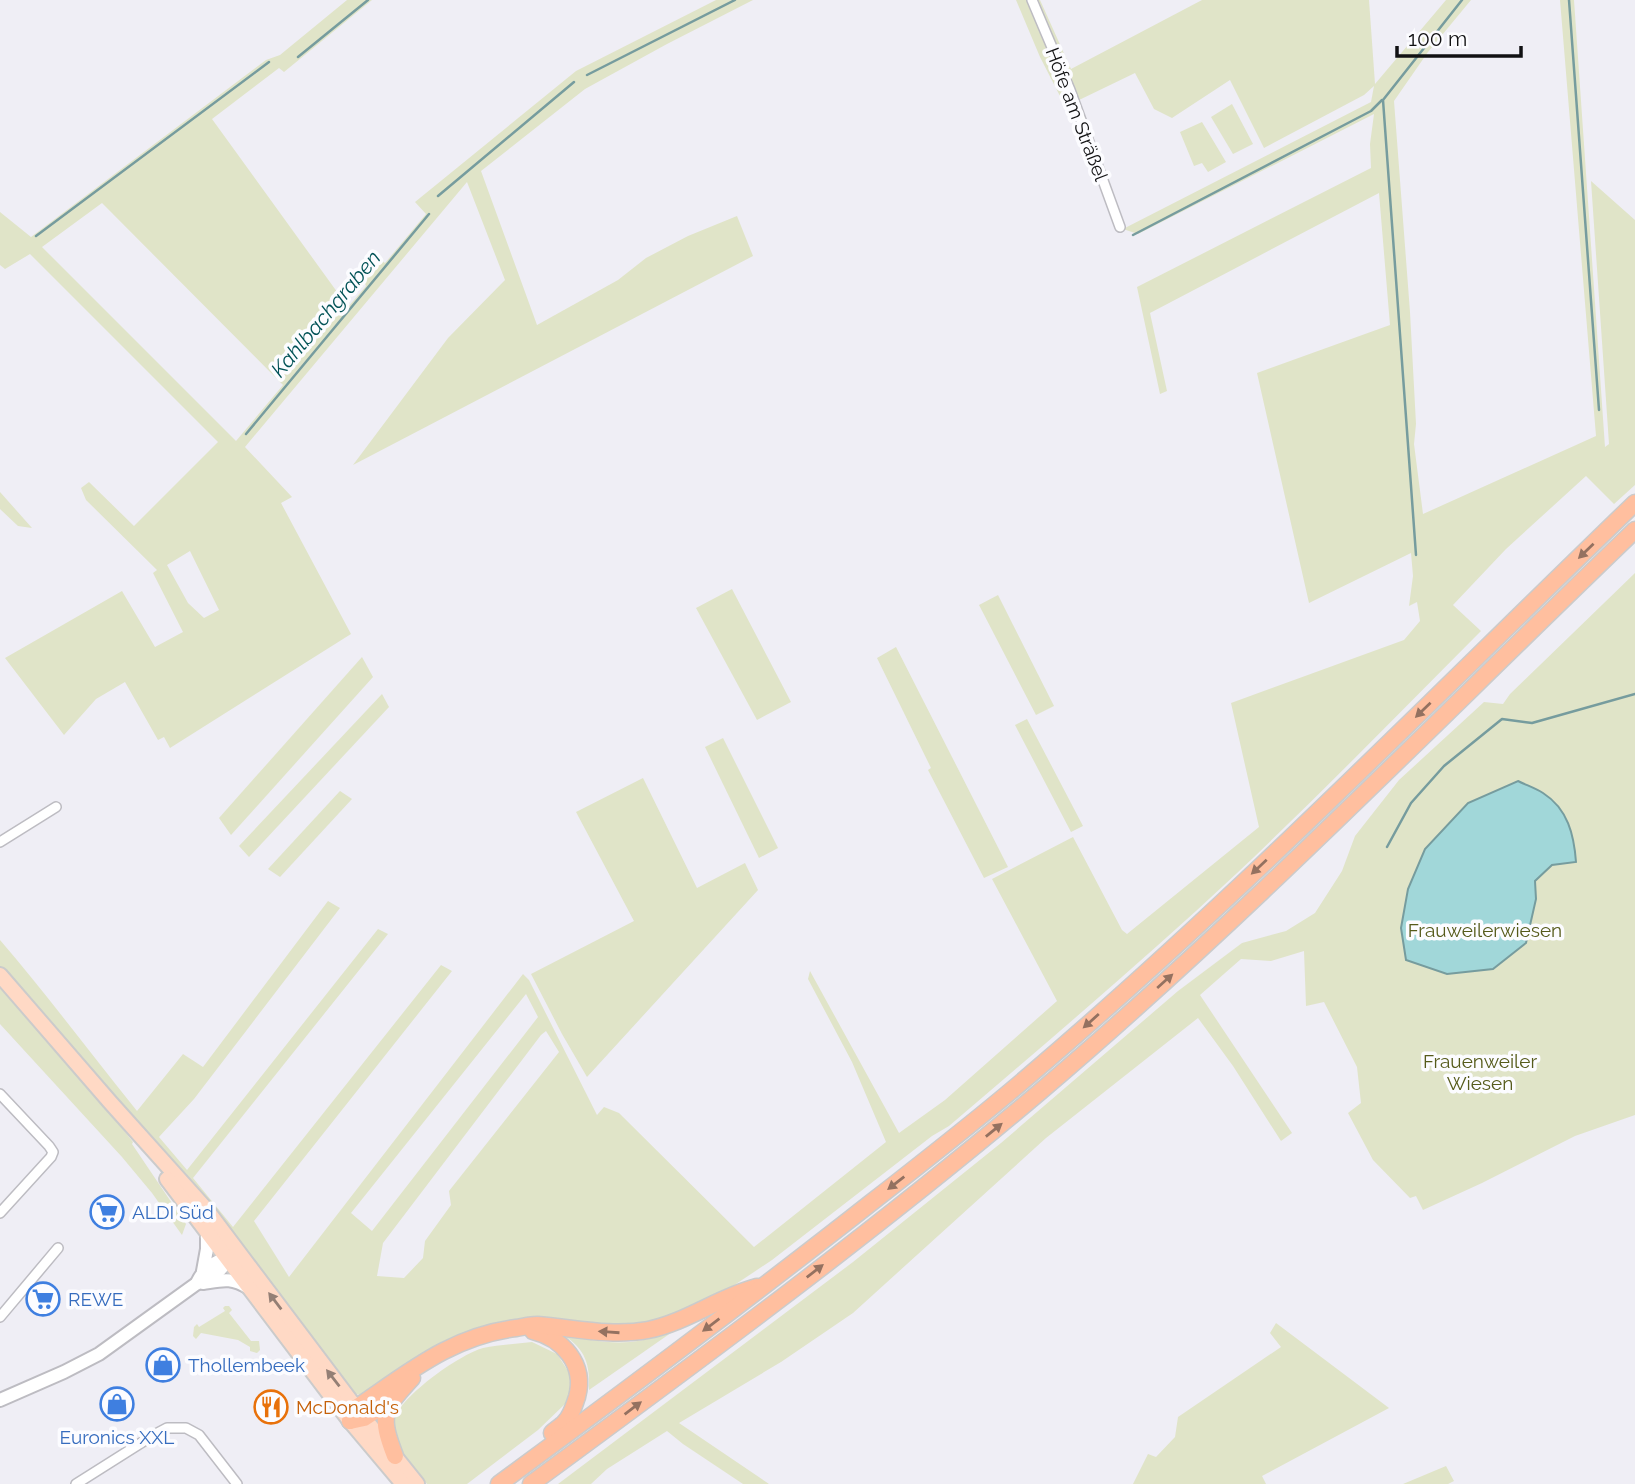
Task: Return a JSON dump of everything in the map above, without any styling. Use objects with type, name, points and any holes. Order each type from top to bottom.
[{"type":"highway","points":[[499,1484],[766,1285],[1030,1075],[1333,797],[1635,503]]},
{"type":"highway","points":[[531,1484],[773,1304],[932,1181],[1044,1088],[1217,934],[1635,530]]},
{"type":"highway","points":[[357,1415],[427,1360],[466,1339],[504,1329],[534,1325],[617,1334],[642,1331],[687,1318],[737,1292],[766,1285]]},
{"type":"highway","points":[[513,1474],[566,1421],[573,1409],[580,1377],[569,1352],[561,1344],[546,1334],[520,1327]]},
{"type":"highway","points":[[395,1456],[386,1434],[386,1412],[392,1400],[427,1360]]},
{"type":"highway","points":[[357,1415],[392,1400]]},
{"type":"main road","points":[[0,975],[206,1209],[232,1251],[357,1415],[403,1484]]},
{"type":"main road","points":[[110,1102],[207,1232],[232,1251],[250,1288],[417,1484]]},
{"type":"street","name":"Höfe am Sträßel","points":[[1032,0],[1070,90],[1120,228]]},
{"type":"street","points":[[0,842],[56,807]]},
{"type":"street","points":[[0,1094],[53,1152],[0,1213]]},
{"type":"street","points":[[196,1284],[207,1249],[207,1232]]},
{"type":"street","points":[[0,1316],[58,1248]]},
{"type":"street","points":[[202,1271],[232,1251]]},
{"type":"street","points":[[0,1400],[99,1354],[196,1284],[220,1270],[232,1251]]},
{"type":"street","points":[[196,1284],[229,1279],[250,1288]]},
{"type":"street","points":[[76,1484],[167,1428],[186,1428],[199,1435],[237,1484]]},
{"type":"green space","points":[[347,0],[372,0],[284,72],[279,68],[212,119],[348,307],[366,286],[359,267],[370,252],[385,263],[426,214],[415,202],[576,71],[716,0],[753,0],[585,89],[481,171],[537,325],[618,280],[646,258],[688,236],[737,216],[753,256],[353,465],[448,338],[505,280],[467,182],[245,447],[292,497],[281,503],[351,634],[170,748],[164,737],[158,740],[125,682],[96,699],[64,735],[5,658],[122,591],[155,647],[183,632],[153,573],[157,570],[86,500],[81,488],[89,482],[134,526],[218,442],[30,254],[5,269],[0,265],[0,212],[31,237],[266,60],[280,55]],"holes":[[[102,203],[283,385],[236,441],[42,247]],[[190,551],[219,610],[204,618],[188,603],[167,565]]]},
{"type":"green space","points":[[1016,0],[1040,0],[1071,69],[1202,0],[1369,0],[1375,84],[1446,0],[1471,0],[1428,52],[1394,101],[1410,312],[1416,424],[1414,444],[1423,514],[1596,436],[1560,0],[1574,0],[1605,447],[1609,444],[1591,181],[1635,220],[1635,485],[1614,504],[1586,476],[1506,549],[1453,605],[1481,631],[1267,844],[1130,970],[949,1126],[932,1136],[772,1260],[696,1308],[625,1327],[565,1321],[499,1322],[441,1342],[370,1393],[354,1394],[51,1025],[0,968],[0,940],[137,1111],[183,1054],[203,1067],[328,901],[340,908],[194,1099],[159,1137],[187,1170],[378,929],[388,934],[193,1178],[233,1227],[441,965],[452,971],[254,1221],[289,1277],[523,974],[529,980],[597,1115],[604,1107],[619,1113],[754,1247],[886,1142],[852,1062],[808,979],[810,971],[899,1133],[945,1100],[1057,1001],[992,879],[1073,837],[1122,930],[1127,934],[1259,827],[1231,703],[1404,640],[1420,621],[1417,602],[1409,606],[1413,576],[1411,553],[1309,603],[1257,373],[1390,325],[1379,193],[1150,313],[1167,391],[1160,394],[1137,287],[1371,168],[1370,144],[1374,114],[1138,234],[1123,229],[1371,102],[1374,86],[1364,95],[1264,148],[1230,80],[1172,118],[1154,109],[1135,73],[1077,101],[1074,92],[1061,98]],"holes":[[[526,994],[538,1017],[372,1231],[351,1213]],[[546,1031],[559,1052],[449,1191],[451,1205],[425,1241],[423,1258],[404,1278],[377,1276],[383,1243]]]},
{"type":"green space","points":[[1232,104],[1253,144],[1233,154],[1211,117]]},
{"type":"green space","points":[[1202,122],[1226,162],[1208,172],[1202,163],[1194,166],[1180,132]]},
{"type":"green space","points":[[0,492],[32,528],[18,526],[0,509]]},
{"type":"green space","name":"Frauenweiler Wiesen","points":[[1635,573],[1635,1115],[1575,1136],[1423,1210],[1416,1196],[1410,1198],[1373,1160],[1348,1113],[1361,1103],[1357,1067],[1324,1002],[1306,1006],[1304,951],[1271,961],[1241,959],[1200,995],[1292,1133],[1281,1141],[1233,1066],[1198,1018],[1046,1138],[853,1313],[781,1362],[679,1423],[769,1484],[743,1484],[667,1431],[607,1469],[591,1484],[558,1484],[853,1262],[1001,1143],[1178,991],[1242,943],[1286,931],[1315,913],[1342,871],[1355,836],[1399,780],[1484,702],[1503,704],[1510,694]]},
{"type":"green space","points":[[732,589],[791,702],[757,720],[696,608]]},
{"type":"green space","points":[[998,595],[1054,706],[1036,715],[979,605]]},
{"type":"green space","points":[[896,647],[1008,867],[984,878],[928,770],[931,768],[877,658]]},
{"type":"green space","points":[[362,657],[373,677],[231,835],[219,818]]},
{"type":"green space","points":[[382,694],[389,707],[249,857],[239,846]]},
{"type":"green space","points":[[1027,719],[1083,826],[1071,832],[1015,725]]},
{"type":"green space","points":[[723,738],[778,848],[759,858],[705,747]]},
{"type":"green space","points":[[643,778],[697,888],[745,863],[758,890],[587,1077],[531,974],[634,921],[576,812]]},
{"type":"green space","points":[[340,791],[352,799],[280,877],[268,869]]},
{"type":"green space","points":[[0,984],[65,1057],[133,1142],[186,1224],[182,1235],[122,1157],[0,1024]]},
{"type":"green space","points":[[225,1306],[232,1310],[229,1313],[251,1341],[259,1341],[260,1350],[257,1353],[250,1351],[250,1347],[238,1340],[201,1333],[196,1339],[193,1336],[197,1324],[199,1327],[225,1311]]},
{"type":"green space","points":[[1276,1323],[1389,1408],[1262,1476],[1266,1484],[1133,1484],[1148,1454],[1156,1457],[1175,1437],[1178,1417],[1281,1347],[1270,1333]]},
{"type":"green space","points":[[678,1328],[589,1390],[589,1373],[585,1358],[577,1346],[563,1335],[604,1342],[630,1342],[648,1339]]},
{"type":"green space","points":[[532,1342],[557,1354],[572,1377],[565,1404],[538,1430],[467,1484],[427,1484],[395,1439],[393,1423],[405,1402],[430,1379],[473,1352],[483,1348]]},
{"type":"green space","points":[[1446,1466],[1454,1481],[1448,1484],[1403,1484]]},
{"type":"water","points":[[1518,781],[1552,799],[1564,815],[1574,842],[1576,862],[1552,865],[1535,881],[1536,899],[1526,943],[1493,969],[1447,974],[1406,960],[1401,928],[1408,889],[1425,849],[1468,803]]},
{"type":"waterway","points":[[298,57],[368,0]]},
{"type":"waterway","name":"Kahlbachgraben","points":[[587,75],[735,0]]},
{"type":"waterway","points":[[1416,555],[1383,100],[1462,0]]},
{"type":"waterway","points":[[1569,0],[1599,410]]},
{"type":"waterway","points":[[36,236],[269,62]]},
{"type":"waterway","name":"Kahlbachgraben","points":[[438,196],[574,82]]},
{"type":"waterway","points":[[1133,235],[1371,111],[1382,100]]},
{"type":"waterway","name":"Kahlbachgraben","points":[[246,434],[429,214]]},
{"type":"waterway","points":[[1387,847],[1411,803],[1444,766],[1502,719],[1532,723],[1635,694]]},
{"type":"place","name":"ALDI Süd","points":[[107,1212]]},
{"type":"place","name":"REWE","points":[[43,1299]]},
{"type":"place","name":"Thollembeek","points":[[163,1365]]},
{"type":"place","name":"Euronics XXL","points":[[117,1404]]},
{"type":"place","name":"McDonald's","points":[[271,1407]]},
{"type":"park label","name":"Frauweilerwiesen","points":[[1485,930]]}]
